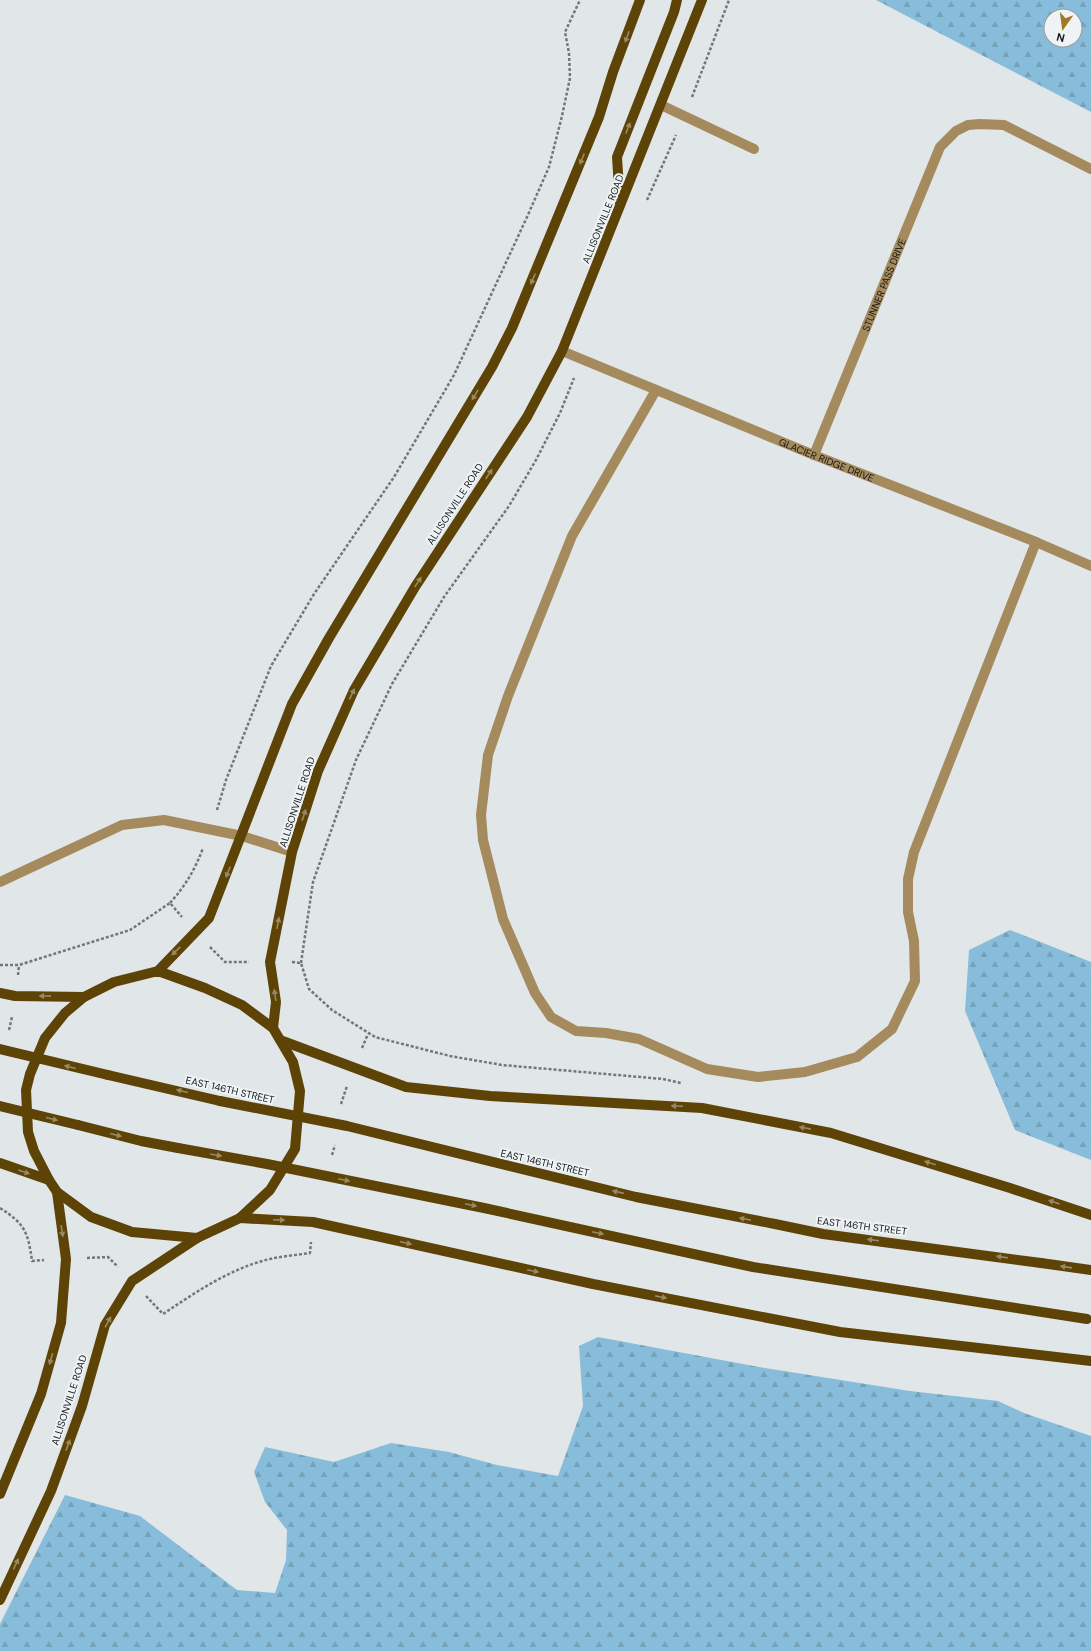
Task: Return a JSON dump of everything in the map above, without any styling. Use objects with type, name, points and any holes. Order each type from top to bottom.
[{"type":"main road","points":[[197,1238],[132,1232],[91,1217],[57,1192],[48,1180],[34,1152],[28,1132],[26,1090],[30,1074],[45,1038],[66,1013],[84,997],[114,982],[158,971],[209,918],[292,704],[329,638],[492,367],[512,328],[599,117],[613,72],[640,0]]},
{"type":"main road","points":[[621,206],[616,157],[674,12],[677,0]]},
{"type":"main road","name":"ALLISONVILLE ROAD","points":[[273,1028],[276,1002],[270,962],[292,852],[318,771],[354,690],[415,587],[526,417],[562,351],[702,0]]},
{"type":"main road","points":[[158,971],[205,988],[242,1005],[273,1028],[293,1062],[300,1091],[295,1149],[270,1190],[240,1218]]},
{"type":"main road","points":[[0,993],[15,996],[84,997]]},
{"type":"main road","points":[[280,1040],[406,1087],[490,1096],[702,1108],[831,1133],[1010,1188],[1091,1215]]},
{"type":"main road","name":"EAST 146TH STREET","points":[[0,1049],[77,1069],[220,1101],[347,1126],[644,1198],[823,1234],[1091,1270]]},
{"type":"main road","points":[[0,1106],[141,1141],[267,1164],[469,1205],[753,1267],[1089,1319]]},
{"type":"main road","points":[[0,1163],[48,1180]]},
{"type":"main road","points":[[0,1494],[41,1394],[61,1323],[66,1259],[57,1192]]},
{"type":"main road","points":[[240,1218],[313,1222],[593,1284],[840,1332],[1091,1361]]},
{"type":"main road","name":"ALLISONVILLE ROAD","points":[[0,1600],[51,1491],[82,1406],[105,1326],[132,1281],[197,1238],[240,1218]]},
{"type":"street","points":[[661,105],[754,149]]},
{"type":"street","name":"STUNNER PASS DRIVE","points":[[814,455],[940,147],[956,131],[968,125],[1004,125],[1091,169]]},
{"type":"street","name":"GLACIER RIDGE DRIVE","points":[[562,351],[814,455],[1036,542],[1091,566]]},
{"type":"street","points":[[656,390],[572,536],[508,696],[488,755],[481,815],[483,840],[503,919],[535,993],[551,1017],[576,1031],[606,1033],[639,1038],[707,1069],[758,1077],[805,1072],[857,1057],[892,1029],[916,981],[914,941],[908,912],[908,878],[914,852],[1036,542]]},
{"type":"street","points":[[0,882],[122,825],[164,820],[242,836],[292,852]]},
{"type":"path","points":[[0,966],[19,965],[130,930],[170,903],[184,887],[196,868],[226,780],[271,666],[314,594],[394,476],[454,375],[550,167],[570,78],[569,53],[565,32],[580,0]]},
{"type":"path","points":[[170,903],[195,933],[225,962],[301,963],[309,989],[332,1010],[368,1034]]},
{"type":"green space","points":[[876,0],[1091,0],[1091,112]]},
{"type":"green space","points":[[1010,930],[1091,962],[1091,1160],[1015,1130],[965,1011],[969,950]]},
{"type":"green space","points":[[598,1337],[759,1367],[910,1391],[998,1401],[1024,1413],[1091,1436],[1091,1651],[0,1651],[0,1624],[65,1495],[140,1516],[237,1590],[275,1593],[286,1560],[287,1530],[265,1502],[254,1472],[265,1447],[334,1462],[391,1443],[449,1452],[497,1465],[558,1476],[583,1406],[579,1346]]}]
